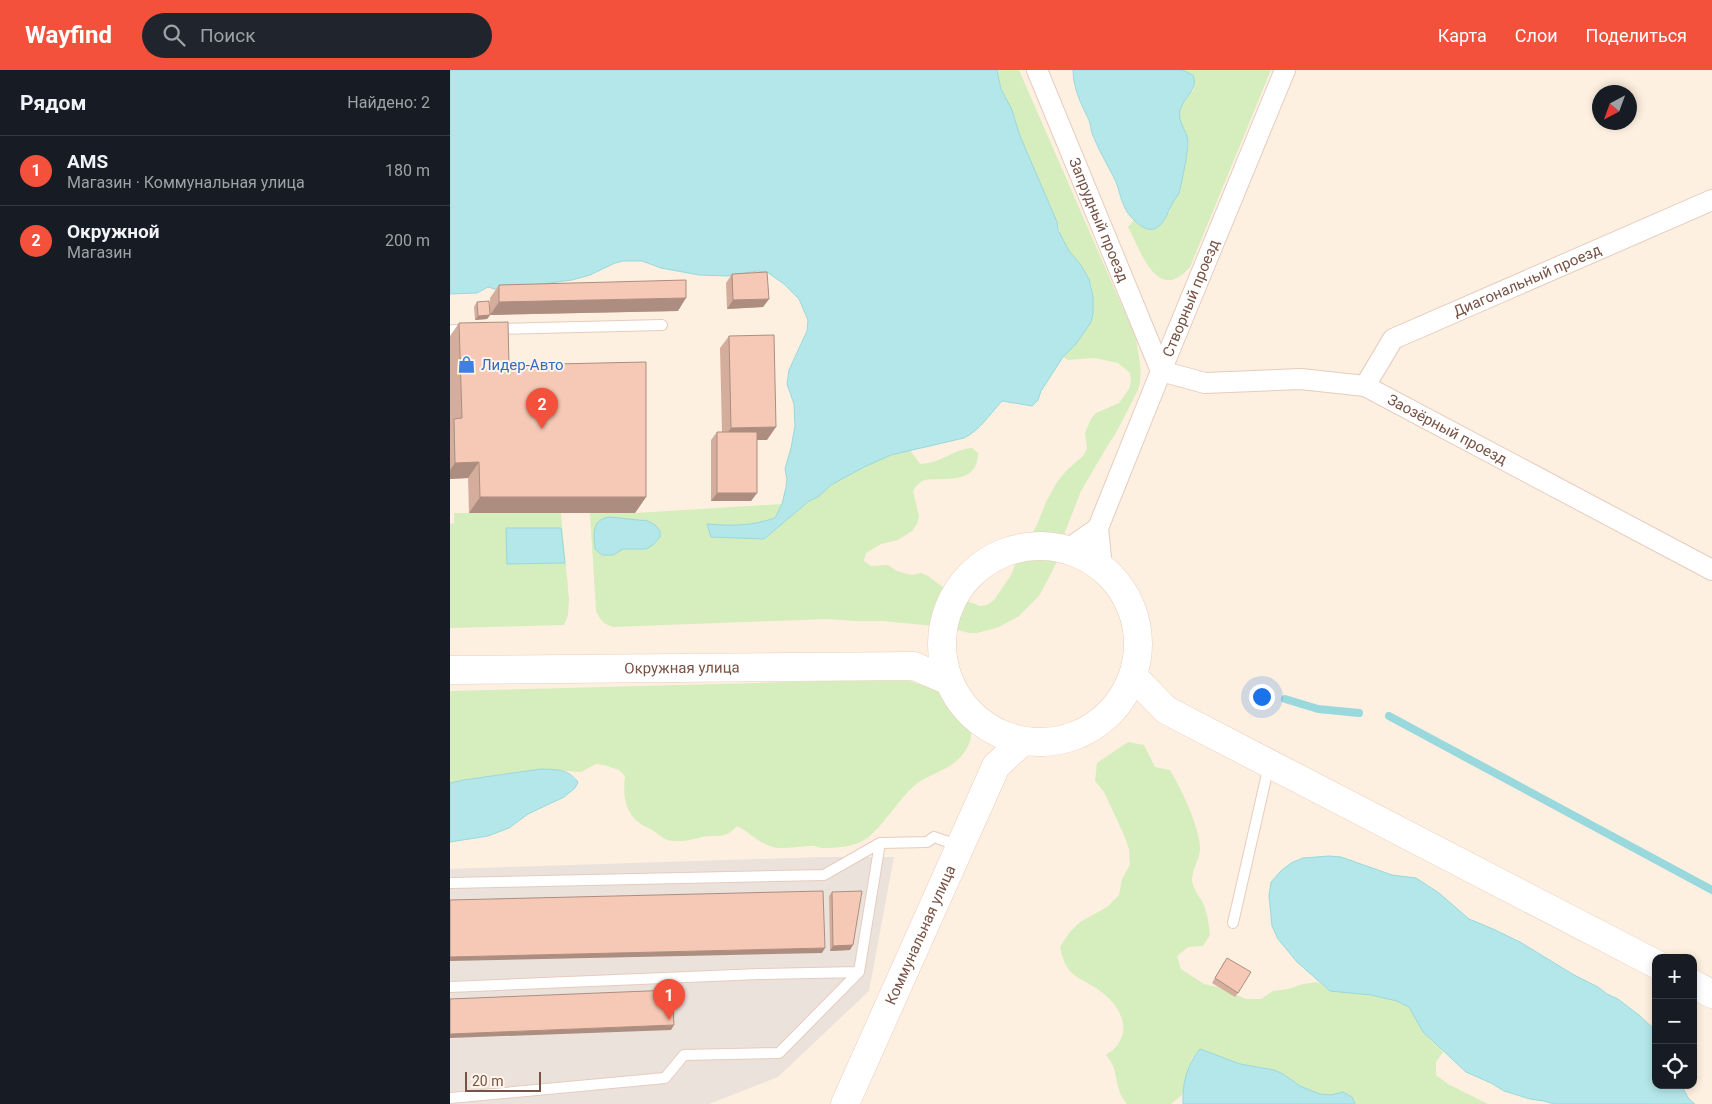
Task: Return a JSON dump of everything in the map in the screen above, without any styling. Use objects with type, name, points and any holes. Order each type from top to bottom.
[{"type":"main road","points":[[1032,545],[1063,547],[1093,560],[1102,568],[1118,582],[1134,611],[1140,644],[1134,677],[1118,706],[1092,728],[1062,741],[1023,741],[996,733],[970,714],[949,681],[942,657],[942,646],[943,625],[954,595],[974,570],[1000,553],[1032,545]]},
{"type":"main road","points":[[914,666],[942,646]]},
{"type":"main road","points":[[914,666],[949,681]]},
{"type":"main road","name":"Окружная улица","points":[[450,670],[914,666]]},
{"type":"main road","points":[[1134,677],[1166,710],[1652,962]]},
{"type":"main road","points":[[1118,706],[1166,710]]},
{"type":"main road","points":[[989,728],[996,766]]},
{"type":"main road","points":[[996,766],[1023,741]]},
{"type":"main road","name":"Коммунальная улица","points":[[846,1104],[996,766]]},
{"type":"main road","points":[[1697,986],[1712,994]]},
{"type":"street","name":"Запрудный проезд","points":[[1036,70],[1161,371]]},
{"type":"street","name":"Створный проезд","points":[[1098,528],[1285,70]]},
{"type":"street","name":"Диагональный проезд","points":[[1365,386],[1393,339],[1712,200]]},
{"type":"street","name":"Заозёрный проезд","points":[[1161,371],[1205,384],[1301,379],[1365,386],[1712,570]]},
{"type":"street","points":[[1068,549],[1098,528],[1102,568]]},
{"type":"lane","points":[[450,332],[454,330],[478,329],[662,325]]},
{"type":"lane","points":[[1233,923],[1269,763]]},
{"type":"lane","points":[[450,883],[824,875],[880,843],[927,842],[934,837],[960,847]]},
{"type":"lane","points":[[450,1098],[665,1078],[684,1055],[779,1053],[859,972],[880,843]]},
{"type":"lane","points":[[450,987],[759,974],[859,972]]},
{"type":"shaded area","points":[[820,857],[894,857],[869,991],[778,1077],[709,1104],[450,1104],[450,869]]},
{"type":"green space","points":[[997,70],[1019,70],[1136,338],[1141,371],[1138,390],[1117,431],[1081,491],[1065,532],[1061,554],[1039,596],[1019,616],[999,627],[977,633],[945,627],[883,621],[827,619],[613,627],[605,623],[596,611],[590,513],[635,513],[782,504],[775,518],[766,521],[707,525],[764,539],[809,501],[818,497],[824,490],[839,480],[881,458],[910,450],[920,464],[934,462],[965,449],[972,448],[978,453],[975,466],[968,474],[950,479],[923,481],[918,484],[913,491],[919,516],[917,524],[912,531],[898,540],[881,544],[866,553],[864,561],[871,566],[888,565],[897,571],[912,575],[921,573],[956,597],[980,606],[987,605],[994,600],[1011,575],[1020,553],[1037,525],[1046,502],[1057,482],[1084,455],[1087,448],[1085,433],[1091,419],[1096,413],[1119,403],[1129,389],[1131,381],[1130,373],[1118,363],[1094,358],[1068,360],[1063,357],[1081,336],[1093,314],[1092,287],[1080,264],[1069,251],[1061,237],[1057,222],[1020,136],[1012,110],[1001,89]]},
{"type":"green space","points":[[1182,70],[1271,70],[1190,267],[1178,277],[1168,280],[1159,277],[1151,270],[1128,227],[1134,220],[1141,226],[1170,212],[1171,205],[1179,192],[1189,142],[1180,121],[1179,113],[1181,106],[1194,89],[1193,75]]},
{"type":"green space","points":[[454,513],[561,513],[569,599],[568,615],[564,625],[450,628],[450,524],[454,523]]},
{"type":"green space","points":[[900,679],[937,688],[958,701],[967,715],[970,724],[970,740],[967,748],[956,761],[915,785],[872,834],[861,842],[848,846],[777,848],[763,843],[737,826],[729,833],[721,836],[683,841],[667,840],[633,818],[627,807],[624,788],[625,776],[619,770],[604,765],[596,764],[581,772],[541,769],[450,783],[450,691]]},
{"type":"green space","points":[[1128,742],[1144,745],[1155,767],[1170,770],[1189,807],[1199,837],[1200,850],[1192,880],[1194,888],[1205,908],[1210,935],[1203,946],[1188,947],[1177,956],[1181,969],[1204,984],[1218,987],[1246,999],[1261,999],[1273,991],[1318,982],[1330,991],[1371,995],[1397,1001],[1409,1007],[1423,1032],[1443,1052],[1436,1062],[1436,1075],[1448,1084],[1488,1104],[1355,1104],[1352,1097],[1343,1092],[1331,1095],[1321,1094],[1300,1086],[1274,1070],[1240,1064],[1200,1049],[1192,1058],[1187,1070],[1183,1094],[1171,1104],[1127,1104],[1120,1092],[1113,1065],[1106,1055],[1116,1047],[1122,1037],[1123,1022],[1120,1014],[1112,1001],[1094,986],[1070,971],[1064,962],[1060,947],[1069,933],[1080,922],[1107,907],[1119,895],[1122,879],[1130,865],[1129,849],[1124,835],[1104,792],[1095,781],[1097,763]]},
{"type":"water","points":[[450,70],[997,70],[1001,89],[1012,110],[1020,136],[1057,222],[1058,230],[1069,251],[1089,279],[1093,296],[1091,322],[1076,344],[1063,357],[1041,391],[1038,400],[1032,406],[1002,401],[980,426],[964,438],[891,455],[864,467],[831,485],[764,539],[711,537],[707,524],[741,525],[766,521],[775,518],[782,504],[787,479],[785,469],[795,426],[794,404],[787,384],[789,370],[807,331],[808,320],[799,299],[784,284],[767,272],[757,271],[728,276],[699,275],[661,268],[642,261],[615,263],[590,275],[572,280],[498,290],[488,287],[477,293],[450,294]]},
{"type":"water","points":[[1073,70],[1182,70],[1193,75],[1193,87],[1184,101],[1180,112],[1180,119],[1188,141],[1188,148],[1180,189],[1164,220],[1158,227],[1149,229],[1143,227],[1132,219],[1126,211],[1116,182],[1093,136],[1089,120],[1080,102]]},
{"type":"water","points":[[609,517],[648,521],[660,531],[660,537],[653,545],[646,549],[623,549],[613,555],[602,555],[595,549],[595,529],[599,521]]},
{"type":"water","points":[[506,528],[561,528],[565,563],[507,564]]},
{"type":"water","points":[[541,769],[566,772],[578,782],[575,788],[564,797],[528,814],[509,828],[488,836],[450,842],[450,783]]},
{"type":"water","points":[[1341,857],[1392,875],[1416,878],[1439,893],[1469,919],[1520,942],[1618,999],[1652,1027],[1652,1089],[1683,1089],[1689,1099],[1695,1104],[1554,1104],[1504,1091],[1466,1072],[1423,1032],[1409,1007],[1397,1001],[1371,995],[1330,991],[1297,962],[1278,939],[1272,926],[1269,896],[1271,882],[1291,863],[1303,858]]},
{"type":"water","points":[[1200,1049],[1240,1064],[1274,1070],[1300,1086],[1320,1094],[1331,1095],[1343,1092],[1352,1097],[1355,1104],[1183,1104],[1183,1089],[1186,1075],[1195,1055]]},
{"type":"building","points":[[767,272],[769,299],[733,300],[732,274]]},
{"type":"building","points":[[686,280],[686,298],[499,302],[499,285]]},
{"type":"building","points":[[489,301],[490,315],[478,316],[477,302]]},
{"type":"building","points":[[508,322],[509,365],[646,362],[646,497],[480,497],[479,462],[455,463],[454,419],[462,418],[459,323]]},
{"type":"building","points":[[774,335],[776,427],[731,428],[729,336]]},
{"type":"building","points":[[717,432],[757,432],[757,493],[717,493]]},
{"type":"building","points":[[823,891],[825,948],[450,957],[450,900]]},
{"type":"building","points":[[862,891],[853,945],[833,946],[832,892]]},
{"type":"building","points":[[1227,958],[1251,972],[1238,993],[1215,978]]},
{"type":"building","points":[[672,990],[674,1025],[450,1034],[450,999]]},
{"type":"waterway","points":[[1285,699],[1318,709],[1359,713]]},
{"type":"waterway","points":[[1389,716],[1712,890]]},
{"type":"place","name":"Лидер-Авто","points":[[467,365]]},
{"type":"place","name":"Окружной","points":[[542,429]]},
{"type":"place","name":"AMS","points":[[669,1020]]}]
